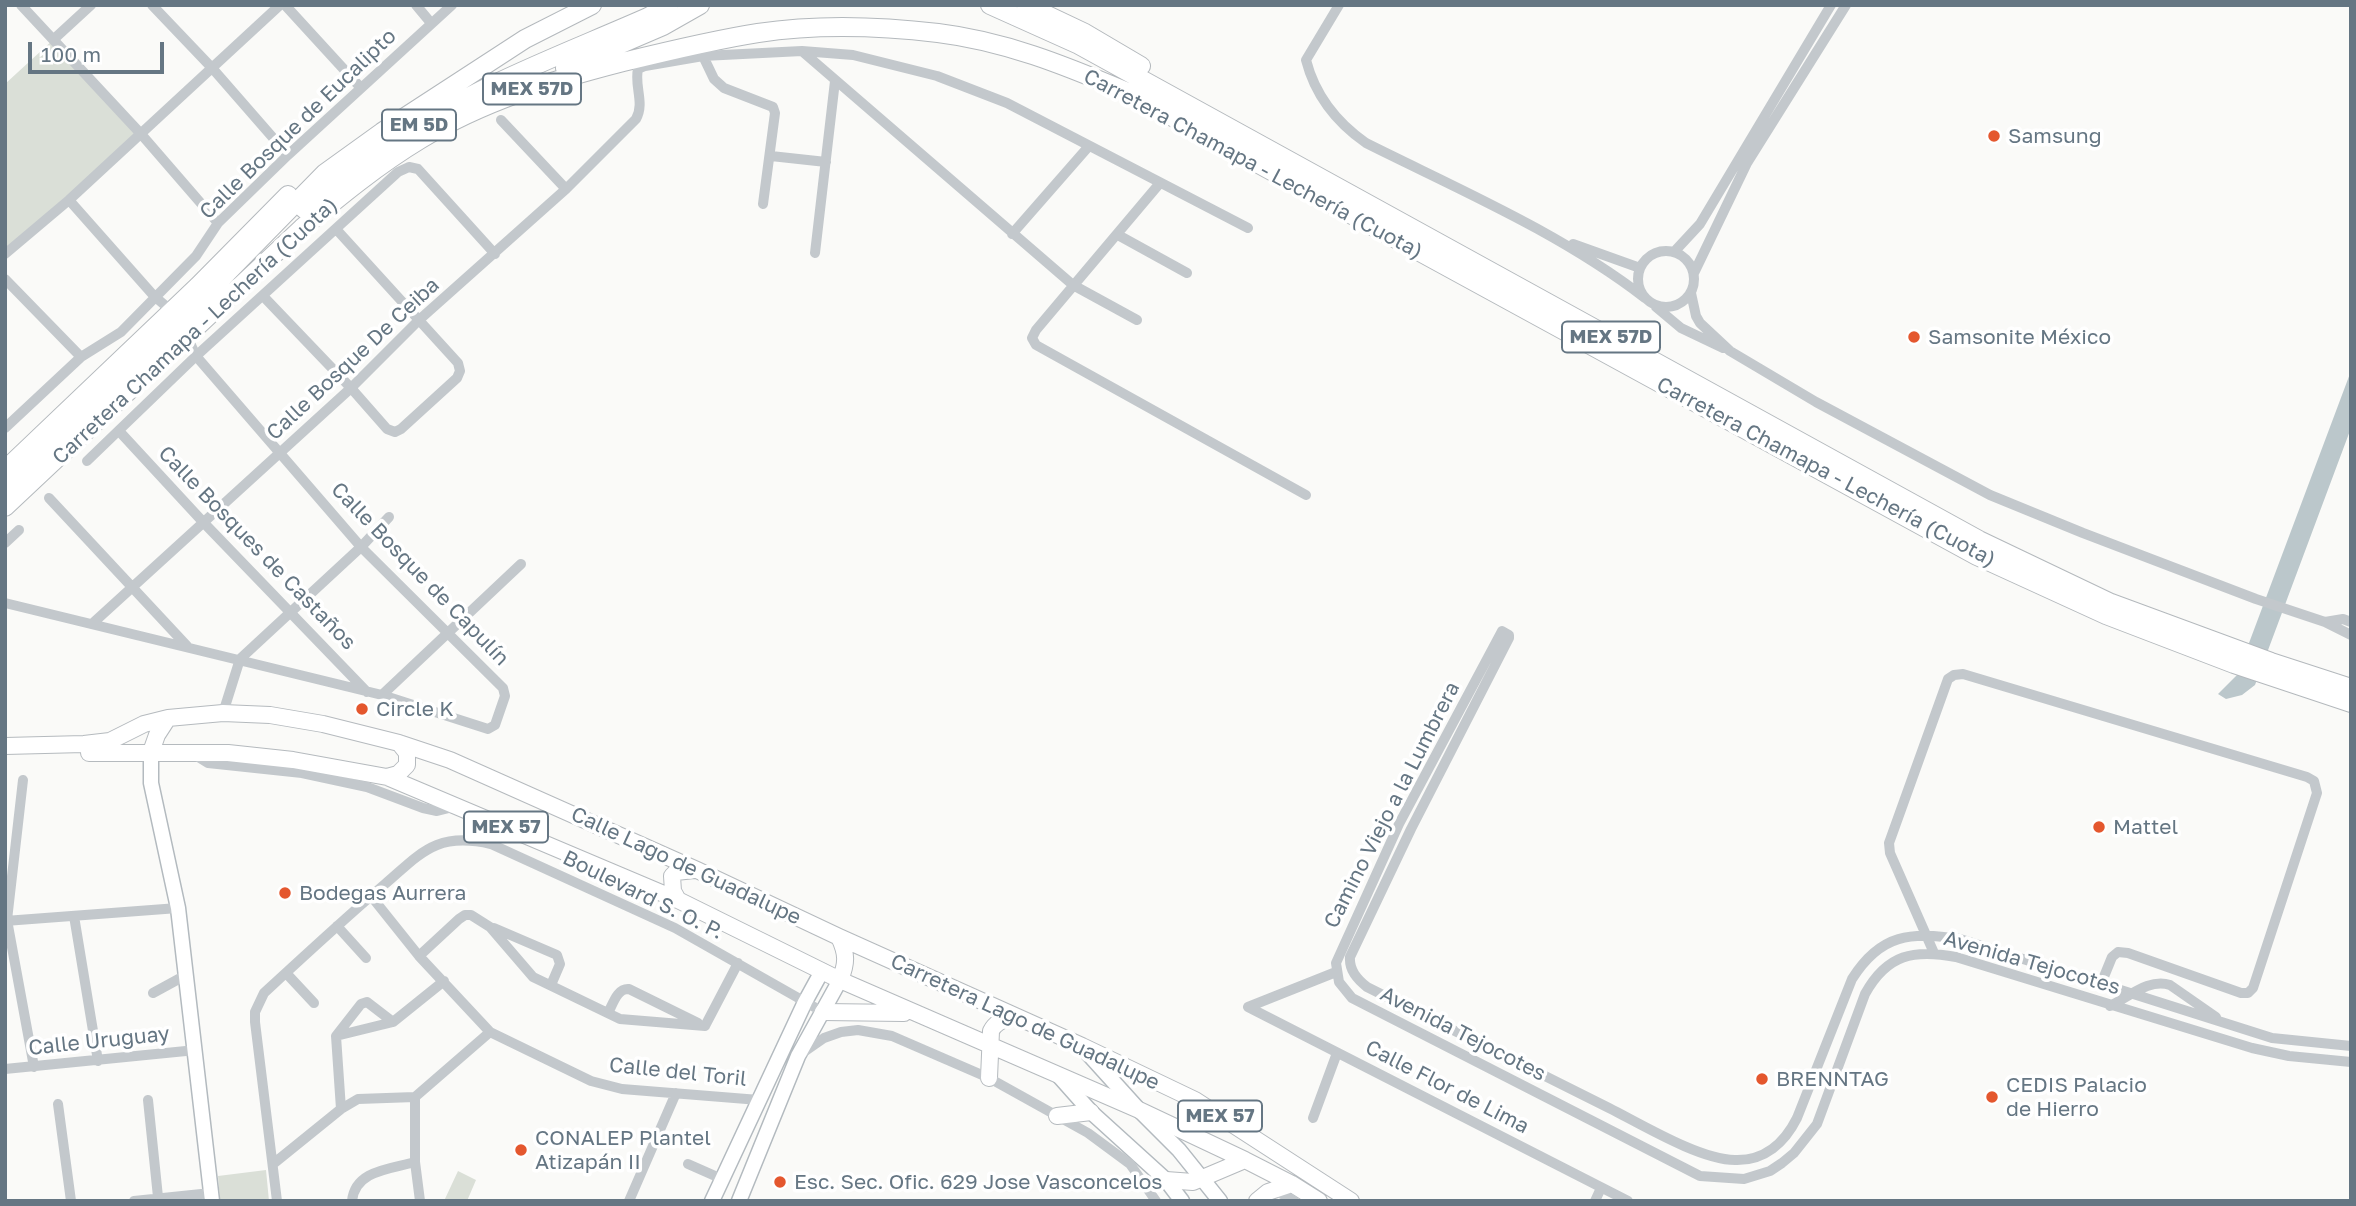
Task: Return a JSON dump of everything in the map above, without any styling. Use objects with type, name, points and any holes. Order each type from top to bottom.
[{"type":"highway","points":[[5,470],[198,286],[241,240],[330,155],[563,5]]},
{"type":"highway","points":[[546,16],[572,5]]},
{"type":"highway","name":"Carretera Chamapa - Lechería (Cuota)","points":[[5,487],[206,302],[224,276],[325,173],[382,132],[525,39],[592,5]]},
{"type":"highway","name":"EM 5D","points":[[206,302],[300,212],[405,133],[472,95],[648,17],[669,5]]},
{"type":"highway","points":[[498,100],[526,84],[663,26],[700,5]]},
{"type":"highway","name":"Carretera Chamapa - Lechería (Cuota)","points":[[990,5],[1079,45],[1979,540],[2111,603],[2351,703]]},
{"type":"highway","points":[[1026,5],[1085,33],[1226,115],[1249,129],[1279,155]]},
{"type":"highway","name":"Carretera Chamapa - Lechería (Cuota)","points":[[5,508],[302,228],[337,199],[421,139],[498,100],[586,72],[679,48],[759,33],[807,28],[871,27],[940,33],[993,43],[1030,53],[1125,91],[1977,556],[2106,615],[2237,657]]},
{"type":"highway","name":"Carretera Chamapa - Lechería (Cuota)","points":[[2269,669],[2351,688]]},
{"type":"main road","name":"Calle Lago de Guadalupe","points":[[5,746],[110,741],[144,724],[168,718],[223,713],[270,715],[323,724],[399,743],[492,777],[839,937]]},
{"type":"main road","points":[[151,752],[157,735],[168,718]]},
{"type":"main road","points":[[387,777],[398,774],[407,765],[407,753],[399,743]]},
{"type":"main road","name":"Calle Lago de Guadalupe","points":[[5,754],[228,753],[293,760],[387,777],[678,901],[840,980]]},
{"type":"main road","points":[[678,901],[673,891],[672,876],[676,872],[696,870]]},
{"type":"main road","points":[[839,937],[846,956],[846,965],[840,980]]},
{"type":"main road","name":"Carretera Lago de Guadalupe","points":[[839,937],[1195,1100],[1350,1201]]},
{"type":"main road","name":"Carretera Lago de Guadalupe","points":[[840,980],[1139,1110],[1245,1160],[1319,1201]]},
{"type":"main road","points":[[823,1012],[913,1013]]},
{"type":"main road","points":[[989,1077],[991,1031],[994,1025],[1015,1016]]},
{"type":"main road","points":[[1057,1116],[1091,1112]]},
{"type":"main road","points":[[1166,1180],[1181,1183],[1202,1180],[1245,1160]]},
{"type":"main road","points":[[1257,1201],[1292,1184]]},
{"type":"street","points":[[21,5],[141,134],[218,223]]},
{"type":"street","points":[[54,40],[91,5]]},
{"type":"street","points":[[152,5],[213,69],[288,155]]},
{"type":"street","points":[[5,254],[69,200],[280,5]]},
{"type":"street","points":[[285,5],[361,89]]},
{"type":"street","points":[[416,5],[431,23]]},
{"type":"street","name":"Calle Bosque de Eucalipto","points":[[6,425],[81,357],[121,332],[196,256],[218,223],[288,155],[453,5]]},
{"type":"street","points":[[1339,5],[1306,60],[1315,88],[1334,116],[1366,143],[1552,237],[1615,275],[1681,328],[1730,351],[1990,495],[2050,521],[2256,599],[2325,622],[2351,635]]},
{"type":"street","points":[[1674,252],[1700,224],[1831,5]]},
{"type":"street","points":[[1694,274],[1687,260],[1674,252],[1664,251],[1653,254],[1640,268],[1638,284],[1648,301],[1660,307],[1678,305],[1691,293],[1694,274],[1747,163],[1846,5]]},
{"type":"street","points":[[802,51],[1073,285],[1138,320]]},
{"type":"street","points":[[763,204],[771,156],[775,113],[773,107],[724,88],[714,79],[703,56],[802,51],[853,55],[937,76],[1007,103],[1248,228]]},
{"type":"street","name":"Calle Bosque De Ceiba","points":[[93,623],[351,388],[419,320],[566,189],[636,119],[640,107],[636,77],[638,69],[703,56]]},
{"type":"street","points":[[815,253],[835,81]]},
{"type":"street","points":[[501,120],[566,189]]},
{"type":"street","points":[[1012,234],[1089,146]]},
{"type":"street","points":[[771,156],[826,162]]},
{"type":"street","points":[[87,461],[196,356],[398,172],[409,167],[418,169],[495,254]]},
{"type":"street","points":[[1160,183],[1035,330],[1032,338],[1036,345],[1306,495]]},
{"type":"street","points":[[69,200],[154,296],[167,307]]},
{"type":"street","points":[[263,296],[387,429],[395,432],[401,429],[457,378],[460,371],[458,363],[336,229]]},
{"type":"street","points":[[1118,234],[1187,273]]},
{"type":"street","points":[[1552,237],[1640,268]]},
{"type":"street","points":[[5,279],[81,357]]},
{"type":"street","points":[[1691,293],[1700,323],[1730,351]]},
{"type":"street","name":"Calle Bosque de Capulín","points":[[191,345],[196,356],[361,547],[506,692],[493,728],[382,695]]},
{"type":"street","name":"Calle Bosques de Castaños","points":[[119,431],[367,692]]},
{"type":"street","points":[[49,498],[188,646]]},
{"type":"street","points":[[223,713],[240,659],[292,613],[389,517]]},
{"type":"street","points":[[5,543],[19,530]]},
{"type":"street","points":[[5,603],[382,695],[521,564]]},
{"type":"street","points":[[2325,622],[2343,619],[2351,622]]},
{"type":"street","name":"Camino Viejo a la Lumbrera","points":[[1336,972],[1338,955],[1393,835],[1502,631],[1510,637],[1411,829],[1350,957],[1349,964],[1353,972]]},
{"type":"street","points":[[1934,953],[1890,853],[1889,843],[1948,679],[1954,675],[1963,674],[2314,781],[2317,793],[2253,988],[2248,993],[2241,993],[2128,953],[2118,952],[2112,957],[2101,984]]},
{"type":"street","points":[[134,1201],[158,1197],[212,1197],[178,908],[150,783],[151,752]]},
{"type":"street","points":[[191,752],[208,763],[302,774],[367,787],[407,804],[437,811],[457,806]]},
{"type":"street","points":[[23,780],[6,920],[34,1067]]},
{"type":"street","name":"Boulevard S. O. P.","points":[[277,1201],[255,1012],[264,993],[337,926],[420,854],[438,845],[463,840],[491,844],[675,928],[823,1012]]},
{"type":"street","points":[[273,1164],[341,1109],[358,1100],[367,1097],[415,1097],[490,1032],[419,956],[371,896]]},
{"type":"street","points":[[6,920],[178,908]]},
{"type":"street","points":[[419,956],[465,915],[471,915],[491,927],[557,955],[560,964],[551,985]]},
{"type":"street","points":[[75,916],[98,1060]]},
{"type":"street","points":[[337,926],[366,958]]},
{"type":"street","points":[[491,927],[533,976],[620,1019],[705,1026]]},
{"type":"street","name":"Avenida Tejocotes","points":[[1353,972],[1367,987],[1656,1131],[1710,1156],[1732,1160],[1745,1160],[1774,1148],[1788,1136],[1852,979],[1870,956],[1900,938],[1927,934],[1960,939],[2272,1038],[2351,1046]]},
{"type":"street","name":"Avenida Tejocotes","points":[[1336,972],[1343,990],[1352,998],[1700,1176],[1744,1179],[1770,1171],[1794,1153],[1817,1124],[1865,994],[1881,971],[1906,956],[1934,953],[1956,957],[2252,1048],[2289,1056],[2351,1062]]},
{"type":"street","points":[[705,1026],[738,963]]},
{"type":"street","points":[[715,1200],[722,1179],[804,1002],[822,971]]},
{"type":"street","name":"Calle Flor de Lima","points":[[1336,972],[1248,1007],[1628,1201]]},
{"type":"street","points":[[286,973],[314,1003]]},
{"type":"street","points":[[153,993],[186,975]]},
{"type":"street","points":[[739,1201],[798,1056],[840,980]]},
{"type":"street","points":[[335,1036],[393,1022],[444,981]]},
{"type":"street","points":[[2110,1006],[2146,986],[2163,982],[2225,1023]]},
{"type":"street","points":[[608,1013],[619,992],[629,989],[705,1026]]},
{"type":"street","points":[[341,1109],[335,1036],[361,1004],[367,1002],[393,1022]]},
{"type":"street","points":[[798,1056],[824,1038],[841,1032],[858,1030],[891,1037],[989,1077],[1088,1133],[1130,1164],[1156,1201]]},
{"type":"street","name":"Calle del Toril","points":[[490,1032],[591,1081],[622,1089],[759,1100]]},
{"type":"street","points":[[1082,1046],[1179,1150],[1220,1201]]},
{"type":"street","points":[[783,1049],[798,1056]]},
{"type":"street","name":"Calle Uruguay","points":[[5,1069],[196,1050]]},
{"type":"street","points":[[1313,1118],[1337,1053]]},
{"type":"street","points":[[1059,1076],[1091,1112],[1166,1180],[1182,1201]]},
{"type":"street","points":[[629,1201],[676,1093]]},
{"type":"street","points":[[415,1097],[415,1162],[420,1201]]},
{"type":"street","points":[[148,1100],[158,1197]]},
{"type":"street","points":[[58,1104],[71,1201]]},
{"type":"street","points":[[352,1201],[354,1188],[365,1176],[415,1162]]},
{"type":"street","points":[[688,1164],[722,1179]]},
{"type":"street","points":[[1595,1201],[1601,1188]]},
{"type":"street","points":[[1275,1190],[1294,1201]]},
{"type":"shaded area","points":[[54,39],[141,134],[5,254],[5,84]]},
{"type":"shaded area","points":[[2351,371],[2351,428],[2255,685],[2242,695],[2226,699],[2218,694],[2237,675]]},
{"type":"shaded area","points":[[266,1170],[269,1201],[220,1201],[218,1176]]},
{"type":"shaded area","points":[[458,1171],[476,1180],[467,1201],[444,1201]]},
{"type":"place","name":"Samsung","points":[[1994,136]]},
{"type":"place","name":"Samsonite México","points":[[1914,337]]},
{"type":"place","name":"Circle K","points":[[362,709]]},
{"type":"place","name":"Mattel","points":[[2099,827]]},
{"type":"place","name":"Bodegas Aurrera","points":[[285,893]]},
{"type":"place","name":"BRENNTAG","points":[[1762,1079]]},
{"type":"place","name":"CEDIS Palacio de Hierro","points":[[1992,1097]]},
{"type":"place","name":"CONALEP Plantel Atizapán II","points":[[521,1150]]},
{"type":"place","name":"Esc. Sec. Ofic. 629 Jose Vasconcelos","points":[[780,1182]]}]
